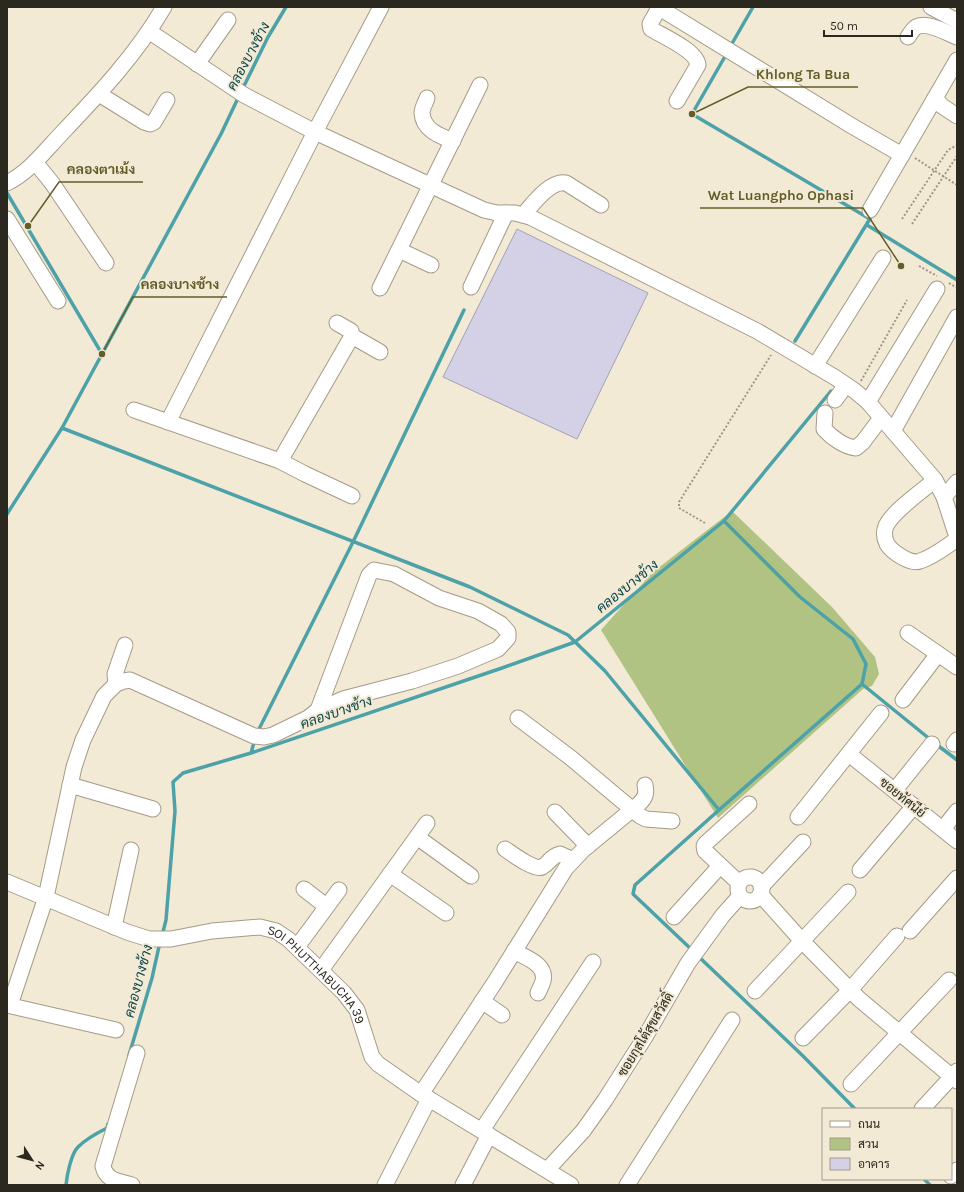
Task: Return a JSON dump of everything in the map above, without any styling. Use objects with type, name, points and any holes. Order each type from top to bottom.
[{"type":"street","points":[[11,181],[24,173],[99,94],[150,32],[164,7]]},
{"type":"street","points":[[168,422],[381,7]]},
{"type":"street","points":[[932,7],[957,21]]},
{"type":"street","points":[[677,101],[698,65],[698,61],[679,45],[651,29],[650,24],[659,8],[906,155]]},
{"type":"street","points":[[197,64],[228,20]]},
{"type":"street","points":[[908,37],[917,26],[924,25],[934,27],[957,37]]},
{"type":"street","points":[[150,32],[238,91],[316,132],[484,210],[515,213],[537,221],[743,324],[851,388],[868,402],[935,480],[944,497],[957,538],[919,562],[912,562],[904,559],[887,544],[884,535],[886,526],[893,516],[935,480]]},
{"type":"street","points":[[870,210],[906,155],[937,101],[957,60]]},
{"type":"street","points":[[380,288],[480,85]]},
{"type":"street","points":[[99,94],[144,122],[150,124],[154,122],[167,100]]},
{"type":"street","points":[[427,98],[422,112],[426,125],[435,133],[453,141]]},
{"type":"street","points":[[937,101],[957,116]]},
{"type":"street","points":[[35,162],[52,183],[106,263]]},
{"type":"street","points":[[523,215],[553,184],[562,182],[566,182],[601,205]]},
{"type":"street","points":[[471,287],[506,213]]},
{"type":"street","points":[[9,226],[58,301]]},
{"type":"street","points":[[399,250],[431,265]]},
{"type":"street","points":[[815,366],[883,258]]},
{"type":"street","points":[[868,402],[937,289]]},
{"type":"street","points":[[893,431],[957,317]]},
{"type":"street","points":[[337,322],[351,331],[352,336],[380,352]]},
{"type":"street","points":[[280,461],[352,336]]},
{"type":"street","points":[[835,400],[851,388]]},
{"type":"street","points":[[134,410],[280,461],[352,496]]},
{"type":"street","points":[[825,413],[824,429],[829,435],[850,448],[856,448],[863,442],[881,418]]},
{"type":"street","points":[[944,497],[957,482]]},
{"type":"street","points":[[116,1030],[9,1005],[46,898],[74,767],[83,740],[104,696],[116,684],[130,680],[259,736],[273,735],[308,718],[318,710],[343,699],[412,681],[458,666],[498,649],[508,638],[508,632],[501,624],[478,611],[439,598],[394,574],[374,570],[369,575],[318,710]]},
{"type":"street","points":[[908,633],[957,667]]},
{"type":"street","points":[[116,684],[115,674],[124,645]]},
{"type":"street","points":[[903,700],[938,654]]},
{"type":"street","points":[[798,817],[881,713]]},
{"type":"street","points":[[518,718],[571,758],[646,819],[672,821]]},
{"type":"street","points":[[895,790],[932,744]]},
{"type":"street","name":"ซอยทัศนีย์","points":[[849,754],[957,841]]},
{"type":"street","points":[[70,785],[153,809]]},
{"type":"street","points":[[385,1185],[425,1096],[482,1001],[566,868],[588,846],[639,804],[645,796],[645,785]]},
{"type":"street","points":[[740,890],[705,851],[704,846],[749,804]]},
{"type":"street","points":[[860,870],[914,806]]},
{"type":"street","points":[[943,829],[957,811]]},
{"type":"street","points":[[555,812],[588,846]]},
{"type":"street","points":[[321,970],[427,823]]},
{"type":"street","points":[[417,837],[471,876]]},
{"type":"street","points":[[761,891],[803,842]]},
{"type":"street","points":[[504,849],[528,864],[538,867],[542,867],[555,855],[560,854],[573,860]]},
{"type":"street","points":[[114,927],[131,850]]},
{"type":"street","points":[[674,917],[720,866]]},
{"type":"street","points":[[390,874],[446,913]]},
{"type":"street","points":[[740,890],[742,880],[752,877],[756,879],[761,891],[802,941],[850,990],[900,1034],[955,1076],[923,1108]]},
{"type":"street","points":[[803,1038],[957,878]]},
{"type":"street","name":"SOI PHUTTHABUCHA 39","points":[[7,882],[114,927],[149,939],[171,939],[212,931],[260,927],[276,931],[297,947],[344,993],[357,1010],[369,1048],[375,1060],[391,1074],[571,1185]]},
{"type":"street","points":[[304,889],[326,906]]},
{"type":"street","points":[[297,947],[339,890]]},
{"type":"street","name":"ซอยกุสโต้สุขสวัสดิ์","points":[[547,1170],[583,1130],[605,1100],[645,1038],[688,963],[740,890]]},
{"type":"street","points":[[755,991],[848,892]]},
{"type":"street","points":[[514,951],[536,963],[541,968],[543,973],[543,982],[538,993]]},
{"type":"street","points":[[463,1185],[485,1133],[593,962]]},
{"type":"street","points":[[851,1084],[900,1034],[949,980]]},
{"type":"street","points":[[482,1001],[502,1015]]},
{"type":"street","points":[[628,1185],[732,1020]]},
{"type":"street","points":[[132,1185],[109,1178],[104,1172],[103,1166],[137,1053]]},
{"type":"path","points":[[902,219],[948,150],[957,145]]},
{"type":"path","points":[[906,155],[934,170],[957,185]]},
{"type":"path","points":[[912,224],[957,156]]},
{"type":"path","points":[[851,388],[907,300]]},
{"type":"path","points":[[705,523],[679,508],[679,502],[778,344]]},
{"type":"green space","points":[[732,511],[832,607],[875,657],[879,674],[872,686],[863,689],[718,818],[601,630],[653,572]]},
{"type":"building","points":[[517,229],[648,293],[577,439],[443,377]]},
{"type":"waterway","name":"คลองบางช้าง","points":[[242,90],[268,37],[286,7]]},
{"type":"waterway","points":[[730,47],[753,7]]},
{"type":"waterway","points":[[727,53],[692,114],[870,219]]},
{"type":"waterway","name":"คลองบางช้าง","points":[[7,514],[62,428],[221,134],[239,96]]},
{"type":"waterway","points":[[7,193],[102,354]]},
{"type":"waterway","points":[[795,341],[871,217]]},
{"type":"waterway","points":[[867,225],[957,280]]},
{"type":"waterway","points":[[257,733],[353,542],[464,310]]},
{"type":"waterway","name":"คลองบางช้าง","points":[[162,936],[166,920],[175,811],[173,782],[183,773],[251,753],[575,642],[724,521],[831,391]]},
{"type":"waterway","points":[[62,428],[470,587],[568,635],[605,671],[719,810]]},
{"type":"waterway","points":[[724,521],[800,597],[853,639],[866,664],[862,684],[931,740]]},
{"type":"waterway","points":[[692,950],[633,894],[635,885],[862,684]]},
{"type":"waterway","points":[[251,753],[255,739]]},
{"type":"waterway","points":[[936,744],[957,760]]},
{"type":"waterway","name":"คลองบางช้าง","points":[[129,1055],[152,978],[160,942]]},
{"type":"waterway","points":[[698,956],[803,1056],[854,1108]]},
{"type":"waterway","name":"คลองบางช้าง","points":[[66,1185],[73,1154],[81,1144],[107,1128],[108,1124]]},
{"type":"waterway","points":[[925,1180],[930,1185]]},
{"type":"place","name":"Khlong Ta Bua","points":[[692,114]]},
{"type":"place","name":"คลองตาเม้ง","points":[[28,226]]},
{"type":"place","name":"Wat Luangpho Ophasi","points":[[901,266]]},
{"type":"place","name":"คลองบางช้าง","points":[[102,354]]}]
